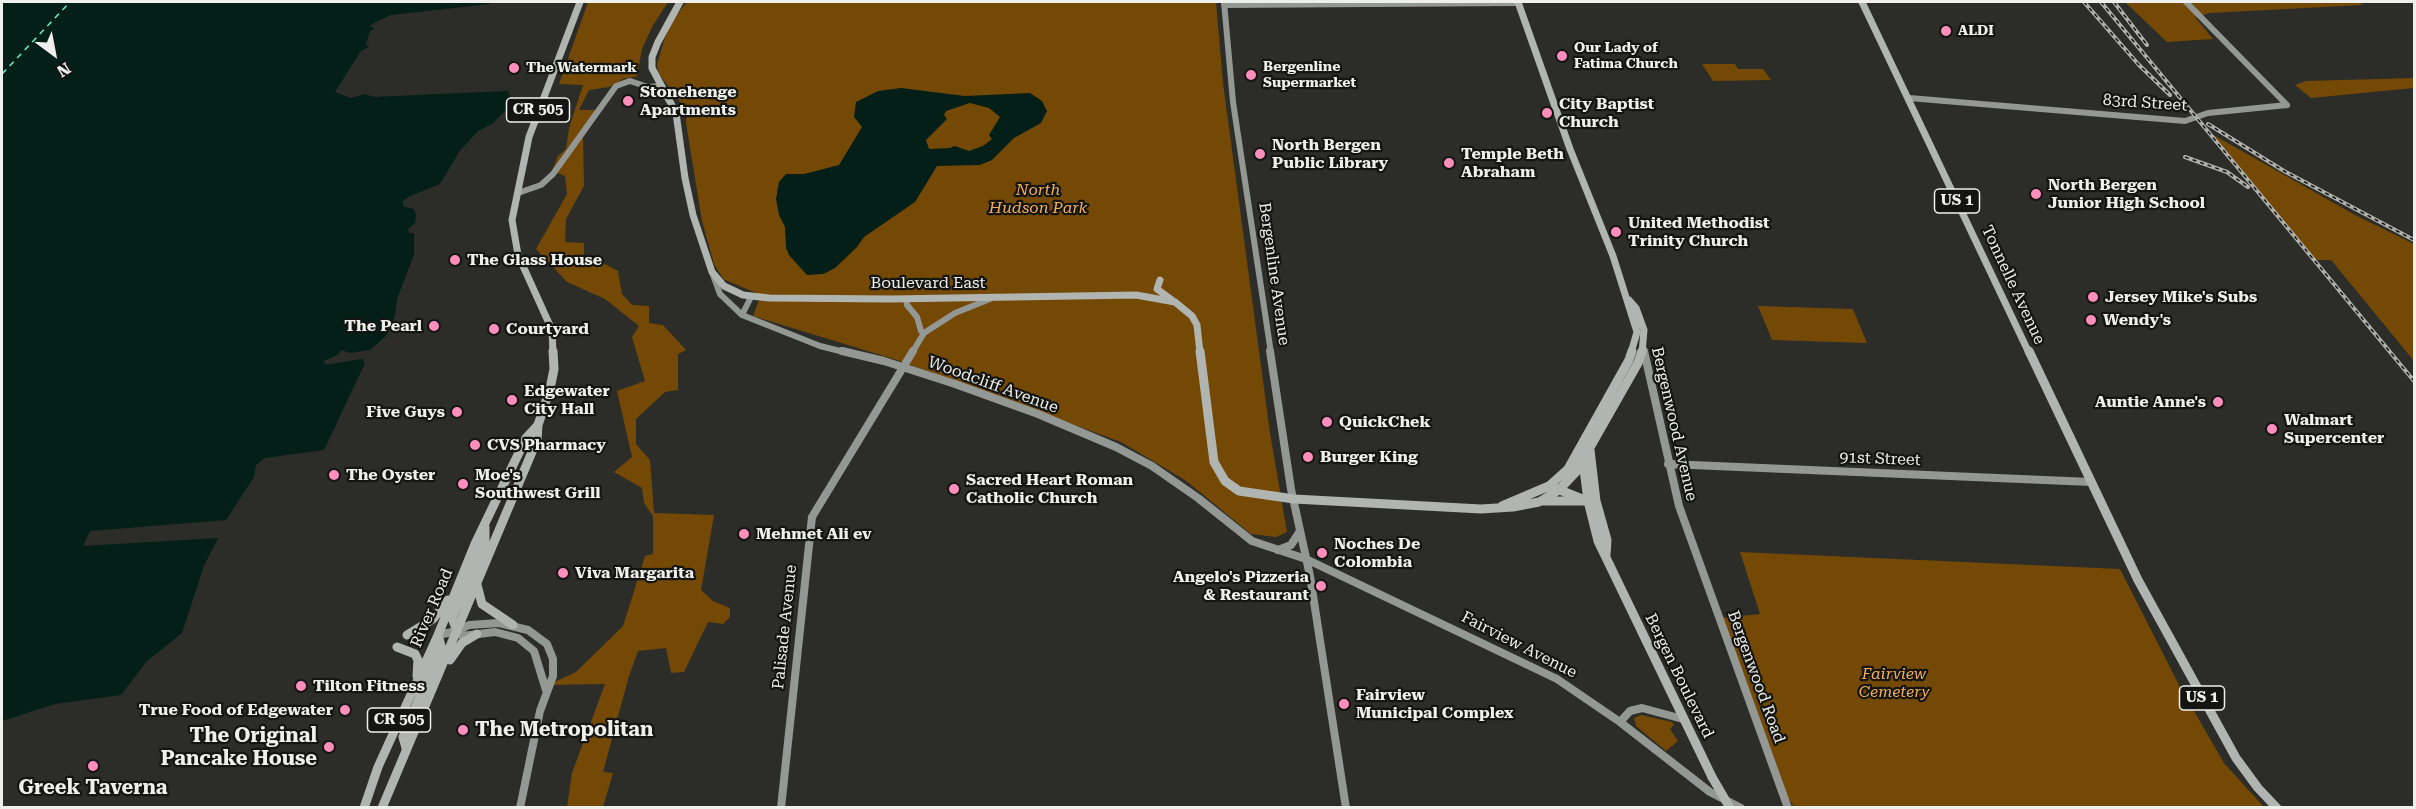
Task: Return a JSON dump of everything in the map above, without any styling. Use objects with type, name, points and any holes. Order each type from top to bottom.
[{"type":"main road","name":"River Road","points":[[382,807],[537,440],[538,425],[554,372],[553,337],[546,315],[515,244],[512,220],[534,120],[580,2]]},
{"type":"main road","points":[[680,2],[652,57],[651,68],[676,113],[691,209],[712,272]]},
{"type":"main road","points":[[1518,2],[1558,116],[1629,300],[1636,332],[1629,360],[1586,449],[1583,462],[1559,490],[1539,502]]},
{"type":"main road","name":"Tonnelle Avenue","points":[[1862,2],[2138,580],[2236,758],[2252,780],[2277,807]]},
{"type":"main road","name":"Boulevard East","points":[[712,272],[724,285],[752,297],[906,299],[1136,295],[1175,302]]},
{"type":"main road","points":[[1160,279],[1157,289],[1192,316],[1197,325],[1214,462],[1225,481],[1239,490],[1294,499],[1481,509],[1513,507],[1539,502],[1592,501]]},
{"type":"main road","points":[[1502,506],[1549,486],[1586,449],[1638,363],[1644,330],[1636,308],[1629,300]]},
{"type":"main road","name":"River Road","points":[[364,807],[378,767],[438,635],[475,544],[526,438],[538,425]]},
{"type":"main road","name":"Bergen Boulevard","points":[[1586,449],[1592,501]]},
{"type":"main road","name":"Bergen Boulevard","points":[[1583,462],[1592,501],[1607,540],[1606,555],[1683,719],[1730,807]]},
{"type":"main road","points":[[1549,486],[1592,501]]},
{"type":"main road","points":[[457,631],[452,618],[483,548],[485,526]]},
{"type":"main road","points":[[407,635],[433,619],[458,584]]},
{"type":"main road","points":[[477,584],[482,604],[513,625]]},
{"type":"main road","points":[[436,681],[462,643],[477,634]]},
{"type":"main road","points":[[406,748],[404,737],[406,728],[441,646],[438,635]]},
{"type":"main road","points":[[398,647],[415,654],[418,660],[416,681]]},
{"type":"street","points":[[1224,3],[1327,2]]},
{"type":"street","points":[[1224,3],[1518,2]]},
{"type":"street","name":"83rd Street","points":[[1909,98],[2185,121],[2208,112],[2287,105],[2186,2]]},
{"type":"street","name":"Bergenline Avenue","points":[[1224,3],[1233,102],[1294,499],[1346,807]]},
{"type":"street","points":[[518,193],[541,186],[553,174],[616,86],[630,81],[648,87],[660,86]]},
{"type":"street","name":"Woodcliff Avenue","points":[[712,272],[720,294],[742,315],[820,346],[902,367],[1038,414],[1112,444],[1152,466],[1198,498],[1246,536],[1263,545]]},
{"type":"street","points":[[742,315],[752,297]]},
{"type":"street","points":[[906,299],[907,305],[917,317],[921,331],[924,333],[954,313],[993,298]]},
{"type":"street","name":"Bergenwood Avenue","points":[[1636,332],[1649,365],[1668,464],[1696,557]]},
{"type":"street","name":"Palisade Avenue","points":[[781,807],[812,517],[924,333]]},
{"type":"street","name":"91st Street","points":[[1668,464],[2091,482]]},
{"type":"street","points":[[1278,550],[1291,545],[1300,531]]},
{"type":"street","name":"Fairview Avenue","points":[[1263,545],[1304,554],[1542,671],[1578,692],[1620,722],[1710,792],[1741,807]]},
{"type":"street","name":"Bergenwood Road","points":[[1696,557],[1788,807]]},
{"type":"street","points":[[438,635],[457,631],[469,625],[499,623],[528,630],[546,644],[553,659],[553,676],[546,690],[524,780],[520,807]]},
{"type":"street","points":[[457,631],[462,636],[507,634],[529,646],[538,658],[541,679],[546,690]]},
{"type":"street","points":[[1620,722],[1630,711],[1642,708],[1683,719]]},
{"type":"green space","points":[[588,2],[668,2],[652,27],[642,49],[637,76],[623,79],[609,87],[589,90],[579,110],[600,110],[583,138],[584,186],[566,219],[565,242],[584,243],[584,264],[603,263],[618,271],[622,294],[632,305],[649,306],[649,323],[663,325],[686,350],[678,354],[678,390],[665,392],[636,419],[636,444],[650,460],[654,513],[714,515],[701,590],[713,601],[730,608],[730,617],[723,624],[708,622],[684,672],[671,673],[666,648],[638,651],[603,772],[613,773],[603,807],[567,807],[572,773],[605,684],[548,685],[576,672],[623,626],[645,556],[653,554],[653,516],[644,503],[642,488],[614,472],[632,457],[617,391],[645,381],[632,337],[639,326],[605,299],[567,282],[536,249],[567,194],[565,176],[552,171],[558,156],[566,149],[569,128],[583,85],[559,84]]},
{"type":"green space","name":"North Hudson Park","points":[[687,2],[1216,2],[1223,83],[1270,433],[1287,532],[1276,537],[1251,534],[1185,480],[1121,442],[897,360],[753,316],[761,295],[723,279],[714,264],[702,221],[686,123],[687,111],[659,74],[657,65],[664,40],[674,18]]},
{"type":"green space","points":[[2125,2],[2394,2],[2210,13],[2195,17],[2213,39],[2167,42]]},
{"type":"green space","points":[[1702,64],[1735,64],[1738,69],[1763,69],[1771,80],[1713,81]]},
{"type":"green space","points":[[2414,78],[2414,88],[2311,98],[2295,85],[2306,81]]},
{"type":"green space","points":[[2210,133],[2357,216],[2414,244],[2414,361],[2331,260],[2314,260]]},
{"type":"green space","points":[[1758,306],[1853,309],[1867,343],[1772,340]]},
{"type":"green space","name":"Fairview Cemetery","points":[[1740,552],[2120,569],[2179,685],[2224,763],[2264,807],[1794,807],[1783,790],[1721,618],[1760,614]]},
{"type":"green space","points":[[1641,715],[1672,722],[1674,725],[1670,729],[1678,741],[1666,751],[1636,726],[1634,718]]},
{"type":"shaded area","points":[[2,2],[491,2],[490,4],[391,15],[372,24],[370,27],[375,28],[370,31],[366,44],[369,47],[361,51],[335,92],[351,98],[365,94],[374,97],[508,91],[510,106],[492,124],[478,131],[459,152],[440,184],[403,201],[403,206],[414,209],[416,215],[415,223],[408,229],[409,233],[414,233],[414,255],[397,299],[395,316],[386,336],[370,350],[350,353],[341,350],[339,354],[324,361],[325,364],[330,364],[362,359],[365,363],[324,450],[265,458],[256,465],[254,477],[226,520],[90,531],[83,546],[218,538],[204,566],[182,633],[146,662],[121,695],[55,704],[2,721]]},
{"type":"shaded area","points":[[901,88],[965,96],[1030,93],[1042,101],[1047,111],[1041,123],[1014,138],[992,160],[980,165],[937,166],[915,202],[864,237],[835,268],[823,274],[807,275],[789,255],[786,248],[785,227],[779,215],[776,199],[779,182],[786,174],[804,174],[839,165],[862,127],[854,117],[856,102],[878,91]],"holes":[[[970,103],[989,108],[1000,117],[989,135],[992,139],[983,146],[969,151],[955,146],[929,149],[926,140],[947,119],[944,115],[946,111]]]},
{"type":"ferry route","points":[[2,74],[70,2]]},
{"type":"railway","points":[[2084,2],[2139,65],[2170,95]]},
{"type":"railway","points":[[2101,2],[2414,381]]},
{"type":"railway","points":[[2114,2],[2147,45]]},
{"type":"railway","points":[[2208,124],[2284,171],[2414,240]]},
{"type":"railway","points":[[2185,157],[2227,172],[2248,187]]},
{"type":"place","name":"ALDI","points":[[1946,31]]},
{"type":"place","name":"Our Lady of Fatima Church","points":[[1562,56]]},
{"type":"place","name":"The Watermark","points":[[514,68]]},
{"type":"place","name":"Bergenline Supermarket","points":[[1251,75]]},
{"type":"place","name":"Stonehenge Apartments","points":[[628,101]]},
{"type":"place","name":"City Baptist Church","points":[[1547,113]]},
{"type":"place","name":"North Bergen Public Library","points":[[1260,154]]},
{"type":"place","name":"Temple Beth Abraham","points":[[1449,163]]},
{"type":"place","name":"North Bergen Junior High School","points":[[2036,194]]},
{"type":"place","name":"United Methodist Trinity Church","points":[[1616,232]]},
{"type":"place","name":"The Glass House","points":[[455,260]]},
{"type":"place","name":"Jersey Mike's Subs","points":[[2093,297]]},
{"type":"place","name":"Wendy's","points":[[2091,320]]},
{"type":"place","name":"The Pearl","points":[[434,326]]},
{"type":"place","name":"Courtyard","points":[[494,329]]},
{"type":"place","name":"Edgewater City Hall","points":[[512,400]]},
{"type":"place","name":"Auntie Anne's","points":[[2218,402]]},
{"type":"place","name":"Five Guys","points":[[457,412]]},
{"type":"place","name":"QuickChek","points":[[1327,422]]},
{"type":"place","name":"Walmart Supercenter","points":[[2272,429]]},
{"type":"place","name":"CVS Pharmacy","points":[[475,445]]},
{"type":"place","name":"Burger King","points":[[1308,457]]},
{"type":"place","name":"The Oyster","points":[[334,475]]},
{"type":"place","name":"Moe's Southwest Grill","points":[[463,484]]},
{"type":"place","name":"Sacred Heart Roman Catholic Church","points":[[954,489]]},
{"type":"place","name":"Mehmet Ali ev","points":[[744,534]]},
{"type":"place","name":"Noches De Colombia","points":[[1322,553]]},
{"type":"place","name":"Viva Margarita","points":[[563,573]]},
{"type":"place","name":"Angelo's Pizzeria & Restaurant","points":[[1321,586]]},
{"type":"place","name":"Tilton Fitness","points":[[301,686]]},
{"type":"place","name":"Fairview Municipal Complex","points":[[1344,704]]},
{"type":"place","name":"True Food of Edgewater","points":[[345,710]]},
{"type":"place","name":"The Metropolitan","points":[[463,730]]},
{"type":"place","name":"The Original Pancake House","points":[[329,747]]},
{"type":"place","name":"Greek Taverna","points":[[93,766]]}]
